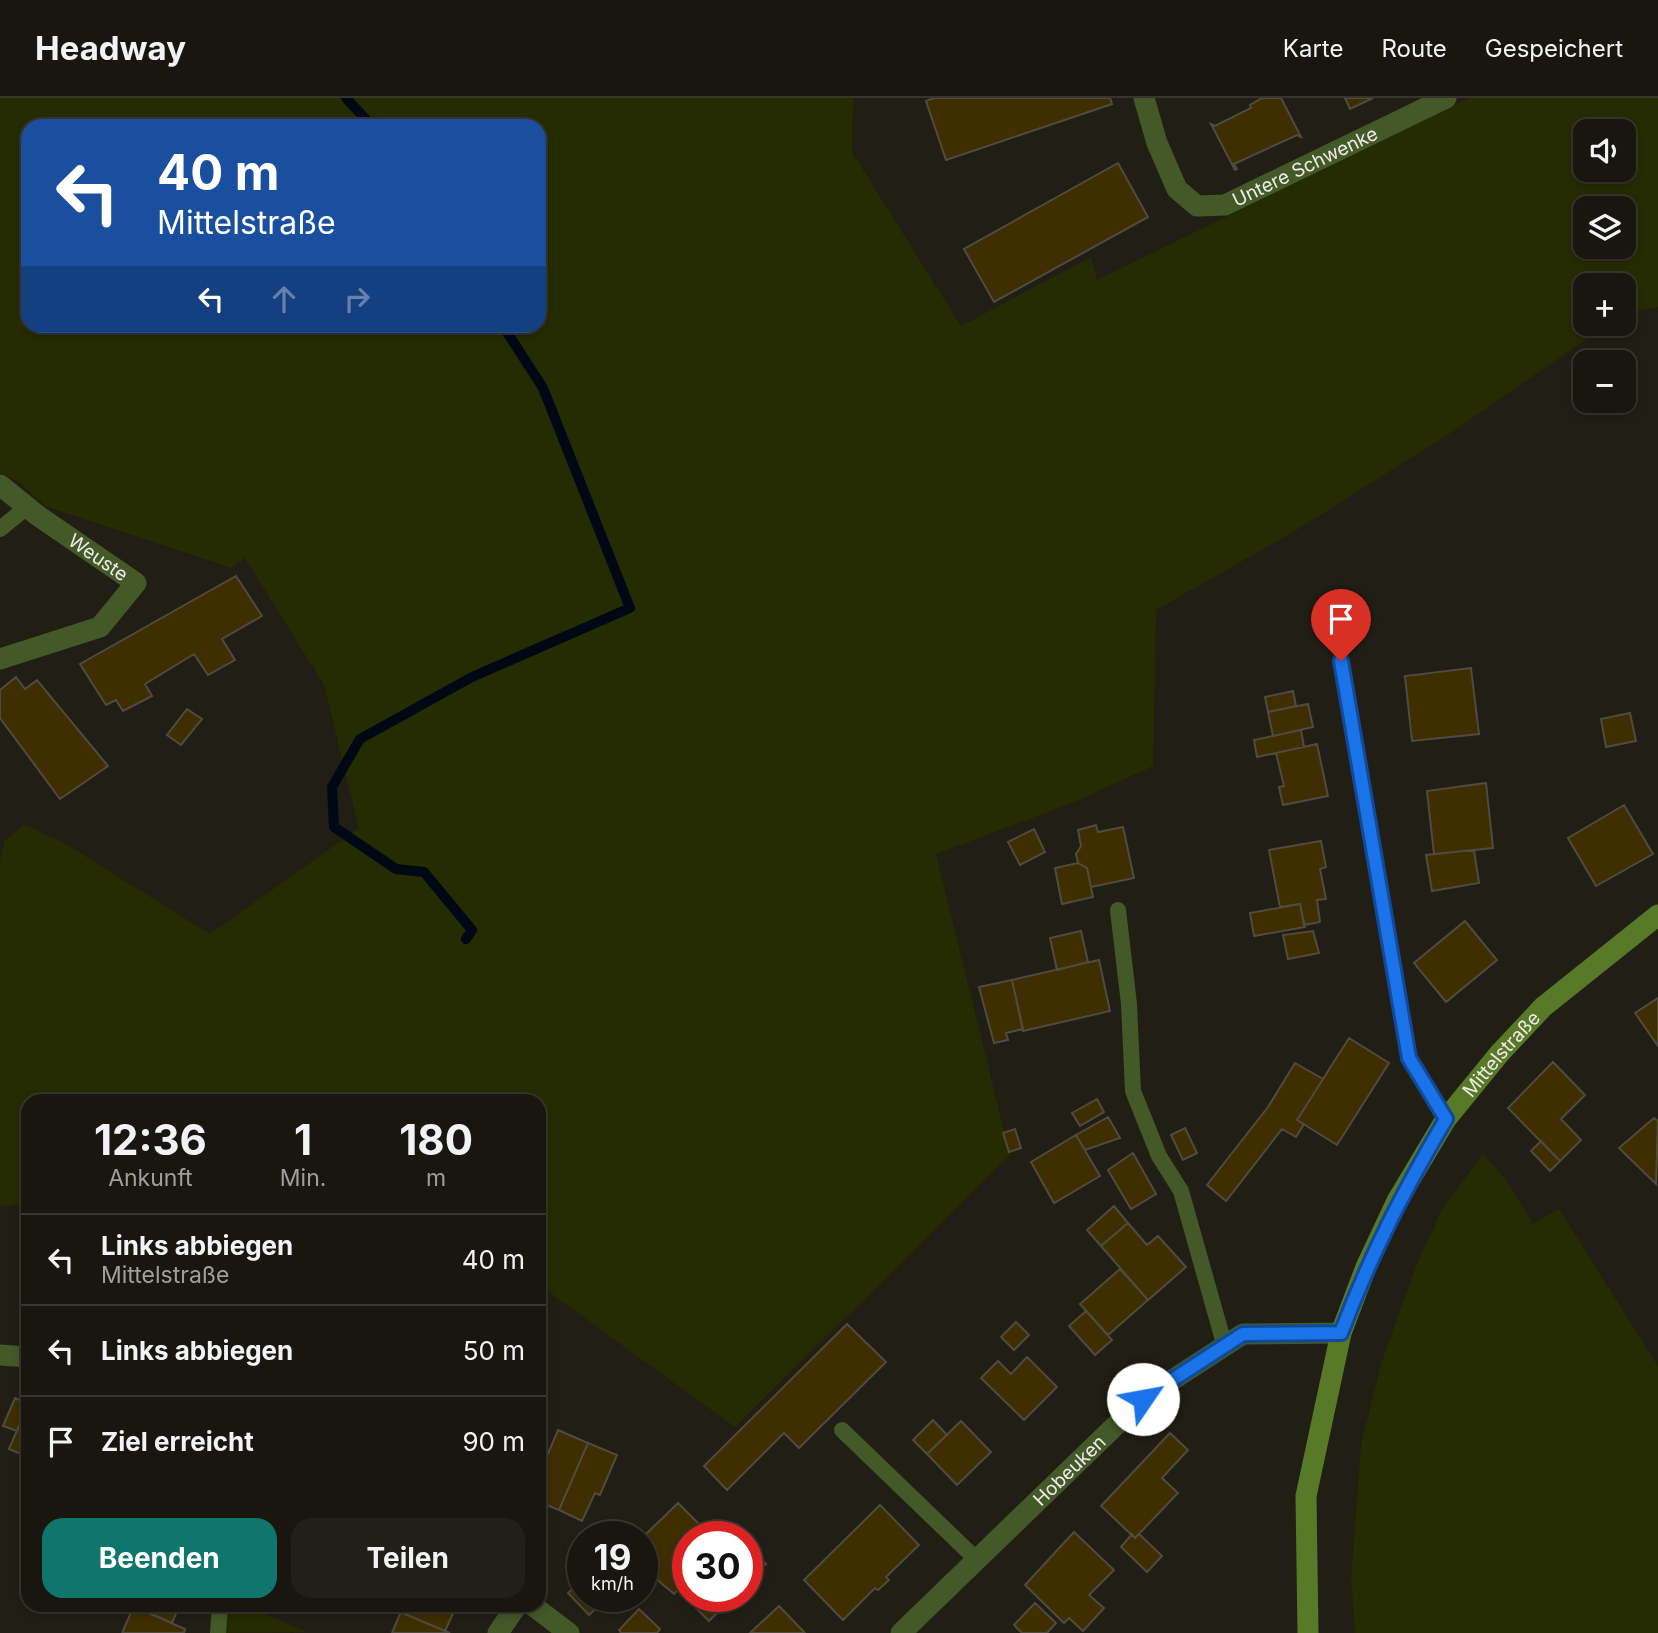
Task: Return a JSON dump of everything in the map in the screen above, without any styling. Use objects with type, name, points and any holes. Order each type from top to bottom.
[{"type":"main road","name":"Mittelstraße","points":[[1308,1633],[1306,1496],[1341,1333],[1366,1267],[1397,1201],[1446,1119],[1499,1054],[1544,1007],[1658,915]]},
{"type":"street","name":"Untere Schwenke","points":[[1144,98],[1157,143],[1177,189],[1197,206],[1225,205],[1446,98]]},
{"type":"street","name":"Weuste","points":[[0,485],[27,508],[136,583],[100,627],[0,659]]},
{"type":"street","name":"Hobeuken","points":[[901,1633],[1143,1399],[1243,1334],[1341,1333]]},
{"type":"street","points":[[0,1355],[21,1356]]},
{"type":"street","points":[[498,1633],[512,1612]]},
{"type":"street","points":[[541,1612],[569,1633]]},
{"type":"lane","points":[[0,529],[27,508]]},
{"type":"lane","points":[[1341,661],[1409,1058],[1446,1119]]},
{"type":"lane","points":[[1118,910],[1129,1004],[1133,1091],[1159,1156],[1181,1191],[1224,1347]]},
{"type":"lane","points":[[842,1430],[977,1560]]},
{"type":"lane","points":[[218,1633],[220,1612]]},
{"type":"green space","points":[[0,98],[853,98],[852,152],[961,326],[1091,257],[1097,280],[1469,98],[1658,98],[1658,307],[1636,311],[1636,273],[1573,273],[1573,336],[1591,336],[1455,430],[1295,531],[1156,610],[1153,766],[1075,802],[936,854],[1010,1155],[735,1427],[546,1290],[546,1094],[21,1094],[21,1204],[0,1206],[0,861],[5,840],[24,825],[61,841],[210,934],[359,828],[324,685],[245,558],[232,568],[45,506],[18,481],[0,473]]},
{"type":"green space","points":[[1483,1154],[1507,1181],[1533,1224],[1559,1209],[1658,1366],[1658,1633],[1355,1633],[1351,1579],[1361,1445],[1382,1361],[1416,1266],[1442,1209]]},
{"type":"green space","points":[[226,1612],[261,1612],[307,1632],[224,1633]]},
{"type":"building","points":[[934,98],[1110,98],[1112,104],[946,160],[926,101]]},
{"type":"building","points":[[1262,98],[1281,98],[1301,137],[1297,135],[1234,164],[1237,169],[1235,170],[1211,124],[1215,126],[1251,108],[1250,105]]},
{"type":"building","points":[[1345,98],[1373,98],[1350,109]]},
{"type":"building","points":[[1118,163],[1148,217],[994,302],[964,249]]},
{"type":"building","points":[[236,576],[262,616],[222,639],[235,660],[208,675],[194,654],[145,684],[152,696],[123,711],[116,700],[106,705],[80,664]]},
{"type":"building","points":[[1471,668],[1479,734],[1412,741],[1405,676]]},
{"type":"building","points":[[16,677],[25,689],[37,680],[108,766],[60,799],[0,718],[0,690]]},
{"type":"building","points":[[1293,691],[1296,706],[1268,712],[1265,697]]},
{"type":"building","points":[[1308,704],[1313,727],[1273,736],[1268,712]]},
{"type":"building","points":[[187,709],[202,719],[181,745],[167,735]]},
{"type":"building","points":[[1630,713],[1636,741],[1606,747],[1601,719]]},
{"type":"building","points":[[1301,730],[1304,747],[1257,757],[1254,740]]},
{"type":"building","points":[[1317,744],[1328,796],[1283,805],[1279,787],[1284,786],[1276,753]]},
{"type":"building","points":[[1486,783],[1493,848],[1434,854],[1427,791]]},
{"type":"building","points":[[1624,805],[1653,854],[1596,886],[1568,838]]},
{"type":"building","points":[[1096,825],[1098,832],[1123,827],[1134,878],[1091,887],[1087,868],[1078,863],[1076,854],[1081,846],[1078,830]]},
{"type":"building","points":[[1034,829],[1045,852],[1020,865],[1008,842]]},
{"type":"building","points":[[1321,841],[1326,867],[1320,869],[1326,899],[1317,900],[1320,922],[1304,925],[1300,904],[1280,907],[1269,850]]},
{"type":"building","points":[[1474,850],[1479,883],[1432,891],[1426,855]]},
{"type":"building","points":[[1078,863],[1087,868],[1093,897],[1062,904],[1055,868]]},
{"type":"building","points":[[1300,904],[1305,927],[1254,936],[1250,913]]},
{"type":"building","points":[[1465,921],[1497,960],[1446,1002],[1414,963]]},
{"type":"building","points":[[1081,931],[1088,962],[1057,970],[1050,938]]},
{"type":"building","points":[[1313,931],[1319,953],[1288,959],[1283,935]]},
{"type":"building","points":[[1099,960],[1110,1011],[1023,1031],[1012,980]]},
{"type":"building","points":[[1012,980],[1023,1029],[1006,1033],[1008,1040],[994,1043],[979,987]]},
{"type":"building","points":[[1658,998],[1658,1046],[1635,1013]]},
{"type":"building","points":[[1349,1038],[1389,1063],[1337,1145],[1297,1120]]},
{"type":"building","points":[[1553,1062],[1585,1095],[1561,1119],[1581,1140],[1560,1161],[1508,1108]]},
{"type":"building","points":[[1295,1063],[1323,1079],[1297,1120],[1304,1124],[1296,1137],[1282,1129],[1226,1201],[1207,1185],[1268,1107]]},
{"type":"building","points":[[1097,1099],[1104,1112],[1080,1126],[1072,1113]]},
{"type":"building","points":[[1108,1117],[1120,1138],[1085,1150],[1076,1135]]},
{"type":"building","points":[[1654,1118],[1658,1121],[1656,1184],[1619,1148]]},
{"type":"building","points":[[1185,1128],[1197,1153],[1183,1160],[1171,1135]]},
{"type":"building","points":[[1015,1129],[1021,1148],[1009,1152],[1003,1133]]},
{"type":"building","points":[[1076,1135],[1100,1176],[1054,1203],[1031,1162]]},
{"type":"building","points":[[1541,1141],[1560,1161],[1550,1171],[1531,1151]]},
{"type":"building","points":[[1133,1153],[1156,1194],[1131,1209],[1108,1170]]},
{"type":"building","points":[[1114,1206],[1128,1223],[1101,1246],[1087,1230]]},
{"type":"building","points":[[1128,1223],[1147,1245],[1158,1236],[1186,1267],[1148,1300],[1101,1246]]},
{"type":"building","points":[[1120,1269],[1148,1300],[1108,1335],[1080,1304]]},
{"type":"building","points":[[1086,1311],[1112,1340],[1095,1355],[1069,1326]]},
{"type":"building","points":[[1016,1322],[1029,1335],[1014,1350],[1001,1337]]},
{"type":"building","points":[[847,1324],[886,1362],[799,1448],[784,1433],[727,1490],[704,1466]]},
{"type":"building","points":[[1027,1357],[1057,1387],[1024,1420],[981,1378],[998,1361],[1011,1374]]},
{"type":"building","points":[[15,1398],[21,1401],[21,1421],[17,1431],[3,1426]]},
{"type":"building","points":[[933,1420],[947,1435],[927,1454],[913,1440]]},
{"type":"building","points":[[21,1421],[21,1454],[9,1449]]},
{"type":"building","points":[[961,1421],[991,1452],[957,1485],[927,1454]]},
{"type":"building","points":[[558,1430],[588,1443],[559,1510],[546,1505],[546,1458]]},
{"type":"building","points":[[1170,1433],[1188,1450],[1162,1478],[1178,1493],[1135,1538],[1101,1506]]},
{"type":"building","points":[[588,1443],[617,1455],[600,1495],[595,1493],[582,1521],[559,1510]]},
{"type":"building","points":[[678,1503],[696,1521],[672,1521],[672,1592],[658,1580],[658,1522]]},
{"type":"building","points":[[880,1505],[919,1545],[886,1577],[889,1580],[878,1590],[875,1588],[843,1620],[804,1580]]},
{"type":"building","points":[[1074,1532],[1114,1570],[1089,1595],[1104,1608],[1083,1631],[1069,1618],[1064,1623],[1025,1585]]},
{"type":"building","points":[[1132,1534],[1135,1538],[1139,1534],[1162,1556],[1147,1572],[1121,1547]]},
{"type":"building","points":[[1035,1603],[1056,1623],[1047,1633],[1022,1633],[1014,1625]]},
{"type":"building","points":[[779,1606],[805,1633],[750,1633]]},
{"type":"building","points":[[131,1612],[146,1612],[185,1629],[184,1633],[122,1633]]},
{"type":"building","points":[[147,1612],[177,1612],[172,1623]]},
{"type":"building","points":[[399,1612],[450,1633],[392,1633]]},
{"type":"building","points":[[400,1612],[454,1612],[445,1631]]},
{"type":"building","points":[[636,1612],[642,1612],[660,1629],[657,1633],[621,1633],[619,1630]]},
{"type":"building","points":[[700,1612],[718,1612],[709,1621]]},
{"type":"waterway","points":[[346,98],[366,119]]},
{"type":"waterway","points":[[466,939],[472,930],[424,872],[396,869],[334,827],[332,787],[360,739],[472,677],[630,608],[543,388],[508,333]]},
{"type":"route","points":[[1143,1399],[1243,1334],[1341,1333],[1366,1267],[1397,1201],[1446,1119],[1409,1058],[1341,661]]}]
